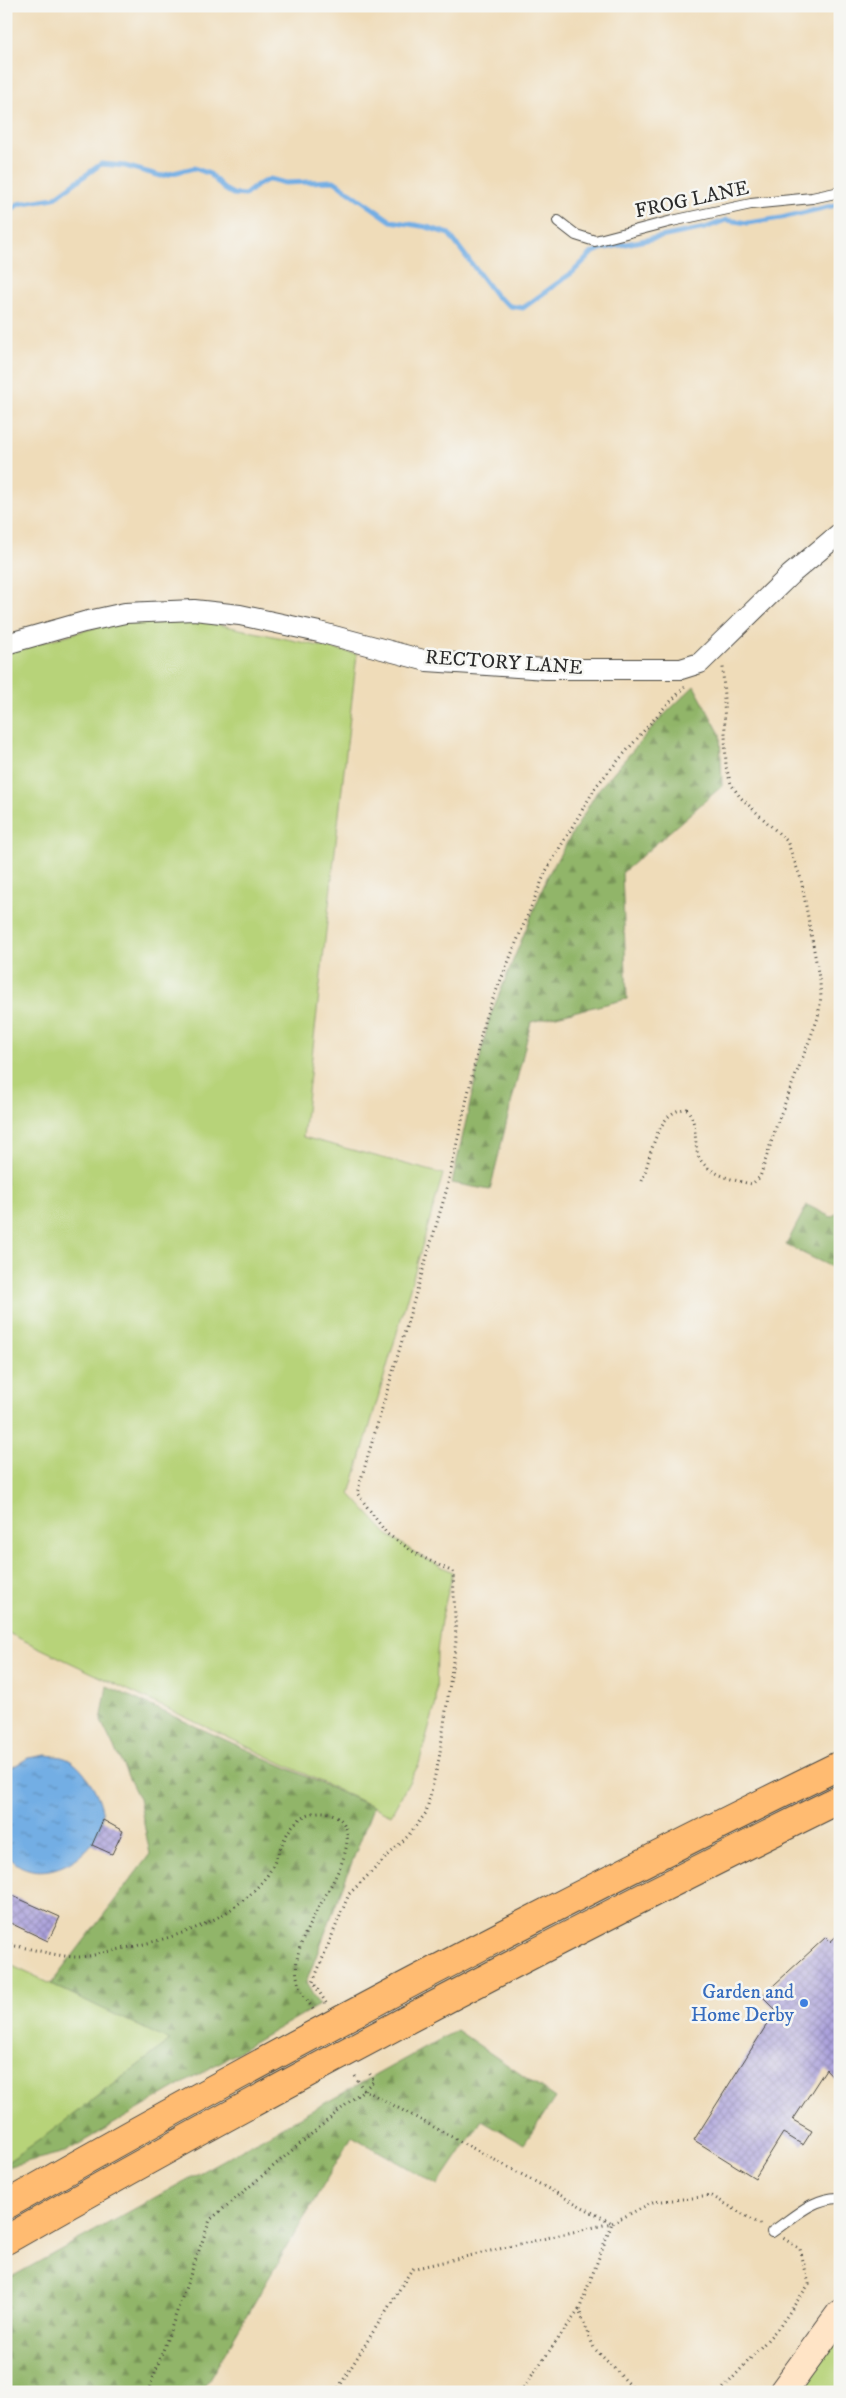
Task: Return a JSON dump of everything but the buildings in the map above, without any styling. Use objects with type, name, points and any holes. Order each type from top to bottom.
[{"type":"highway","points":[[6,2205],[433,1971],[587,1891],[840,1765]]},
{"type":"highway","points":[[6,2240],[200,2131],[445,1999],[593,1922],[840,1799]]},
{"type":"main road","points":[[783,2392],[840,2314]]},
{"type":"street","points":[[700,663],[790,575],[840,533]]},
{"type":"street","name":"RECTORY LANE","points":[[6,644],[84,622],[125,613],[194,610],[240,615],[319,632],[427,661],[546,669],[681,669],[700,663]]},
{"type":"lane","name":"FROG LANE","points":[[558,221],[576,235],[595,240],[750,204],[812,198],[840,192]]},
{"type":"lane","points":[[772,2232],[822,2199],[840,2198]]},
{"type":"path","points":[[642,1181],[660,1128],[668,1116],[677,1109],[687,1109],[694,1119],[697,1154],[705,1165],[741,1182],[752,1184],[760,1177],[778,1121],[818,1018],[821,997],[801,878],[787,841],[740,797],[731,784],[726,767],[725,698],[721,642]]},
{"type":"path","points":[[330,2010],[313,1982],[349,1894],[407,1837],[426,1813],[439,1759],[456,1641],[453,1572],[420,1556],[386,1534],[357,1493],[446,1192],[485,1018],[546,871],[597,785],[661,711],[690,682],[700,663]]},
{"type":"path","points":[[6,1942],[15,1946],[79,1957],[158,1942],[201,1926],[237,1907],[266,1877],[290,1828],[302,1817],[316,1811],[333,1813],[344,1822],[348,1838],[345,1860],[323,1898],[298,1950],[297,1980],[314,2012]]},
{"type":"path","points":[[148,2392],[210,2220],[374,2081],[368,2071]]},
{"type":"path","points":[[355,2076],[363,2089],[612,2223]]},
{"type":"path","points":[[336,2392],[412,2270],[612,2223],[653,2202],[712,2196],[800,2249],[809,2284],[780,2326],[720,2392]]},
{"type":"path","points":[[520,2392],[578,2310],[612,2223]]},
{"type":"path","points":[[578,2310],[594,2348],[638,2392]]},
{"type":"green space","points":[[155,611],[357,654],[303,1137],[443,1174],[350,1494],[387,1534],[420,1556],[453,1572],[441,1620],[437,1652],[436,1703],[419,1764],[391,1815],[6,1632],[6,654],[21,648]]},
{"type":"green space","points":[[694,686],[720,734],[722,786],[622,873],[627,999],[531,1022],[490,1190],[452,1183],[489,1019],[549,873],[598,790],[661,718]]},
{"type":"green space","points":[[807,1205],[831,1217],[840,1211],[840,1271],[786,1245]]},
{"type":"green space","points":[[107,1686],[373,1807],[306,1983],[319,2005],[65,2152],[6,2167],[6,2163],[41,2139],[170,2041],[51,1984],[150,1854],[139,1799],[101,1721]]},
{"type":"green space","points":[[6,1963],[171,2040],[46,2136],[6,2163]]},
{"type":"green space","points":[[457,2030],[555,2098],[524,2144],[482,2120],[438,2185],[352,2136],[209,2380],[200,2392],[6,2392],[6,2280]]},
{"type":"green space","points":[[840,2330],[840,2388],[837,2392],[795,2392]]},
{"type":"water","points":[[46,1755],[58,1756],[75,1764],[92,1785],[102,1810],[97,1836],[89,1848],[65,1865],[38,1871],[22,1867],[6,1855],[6,1771],[28,1758]]},
{"type":"waterway","points":[[6,216],[18,204],[54,198],[101,164],[125,166],[161,176],[194,168],[210,174],[224,189],[233,194],[245,195],[257,185],[270,179],[285,183],[334,181],[391,221],[427,227],[449,234],[496,296],[510,306],[523,308],[573,272],[592,253],[601,249],[705,228],[726,220],[748,223],[781,218],[840,204]]},
{"type":"waterway","points":[[6,256],[9,259]]},
{"type":"place","name":"Garden and Home Derby","points":[[804,2003]]}]
